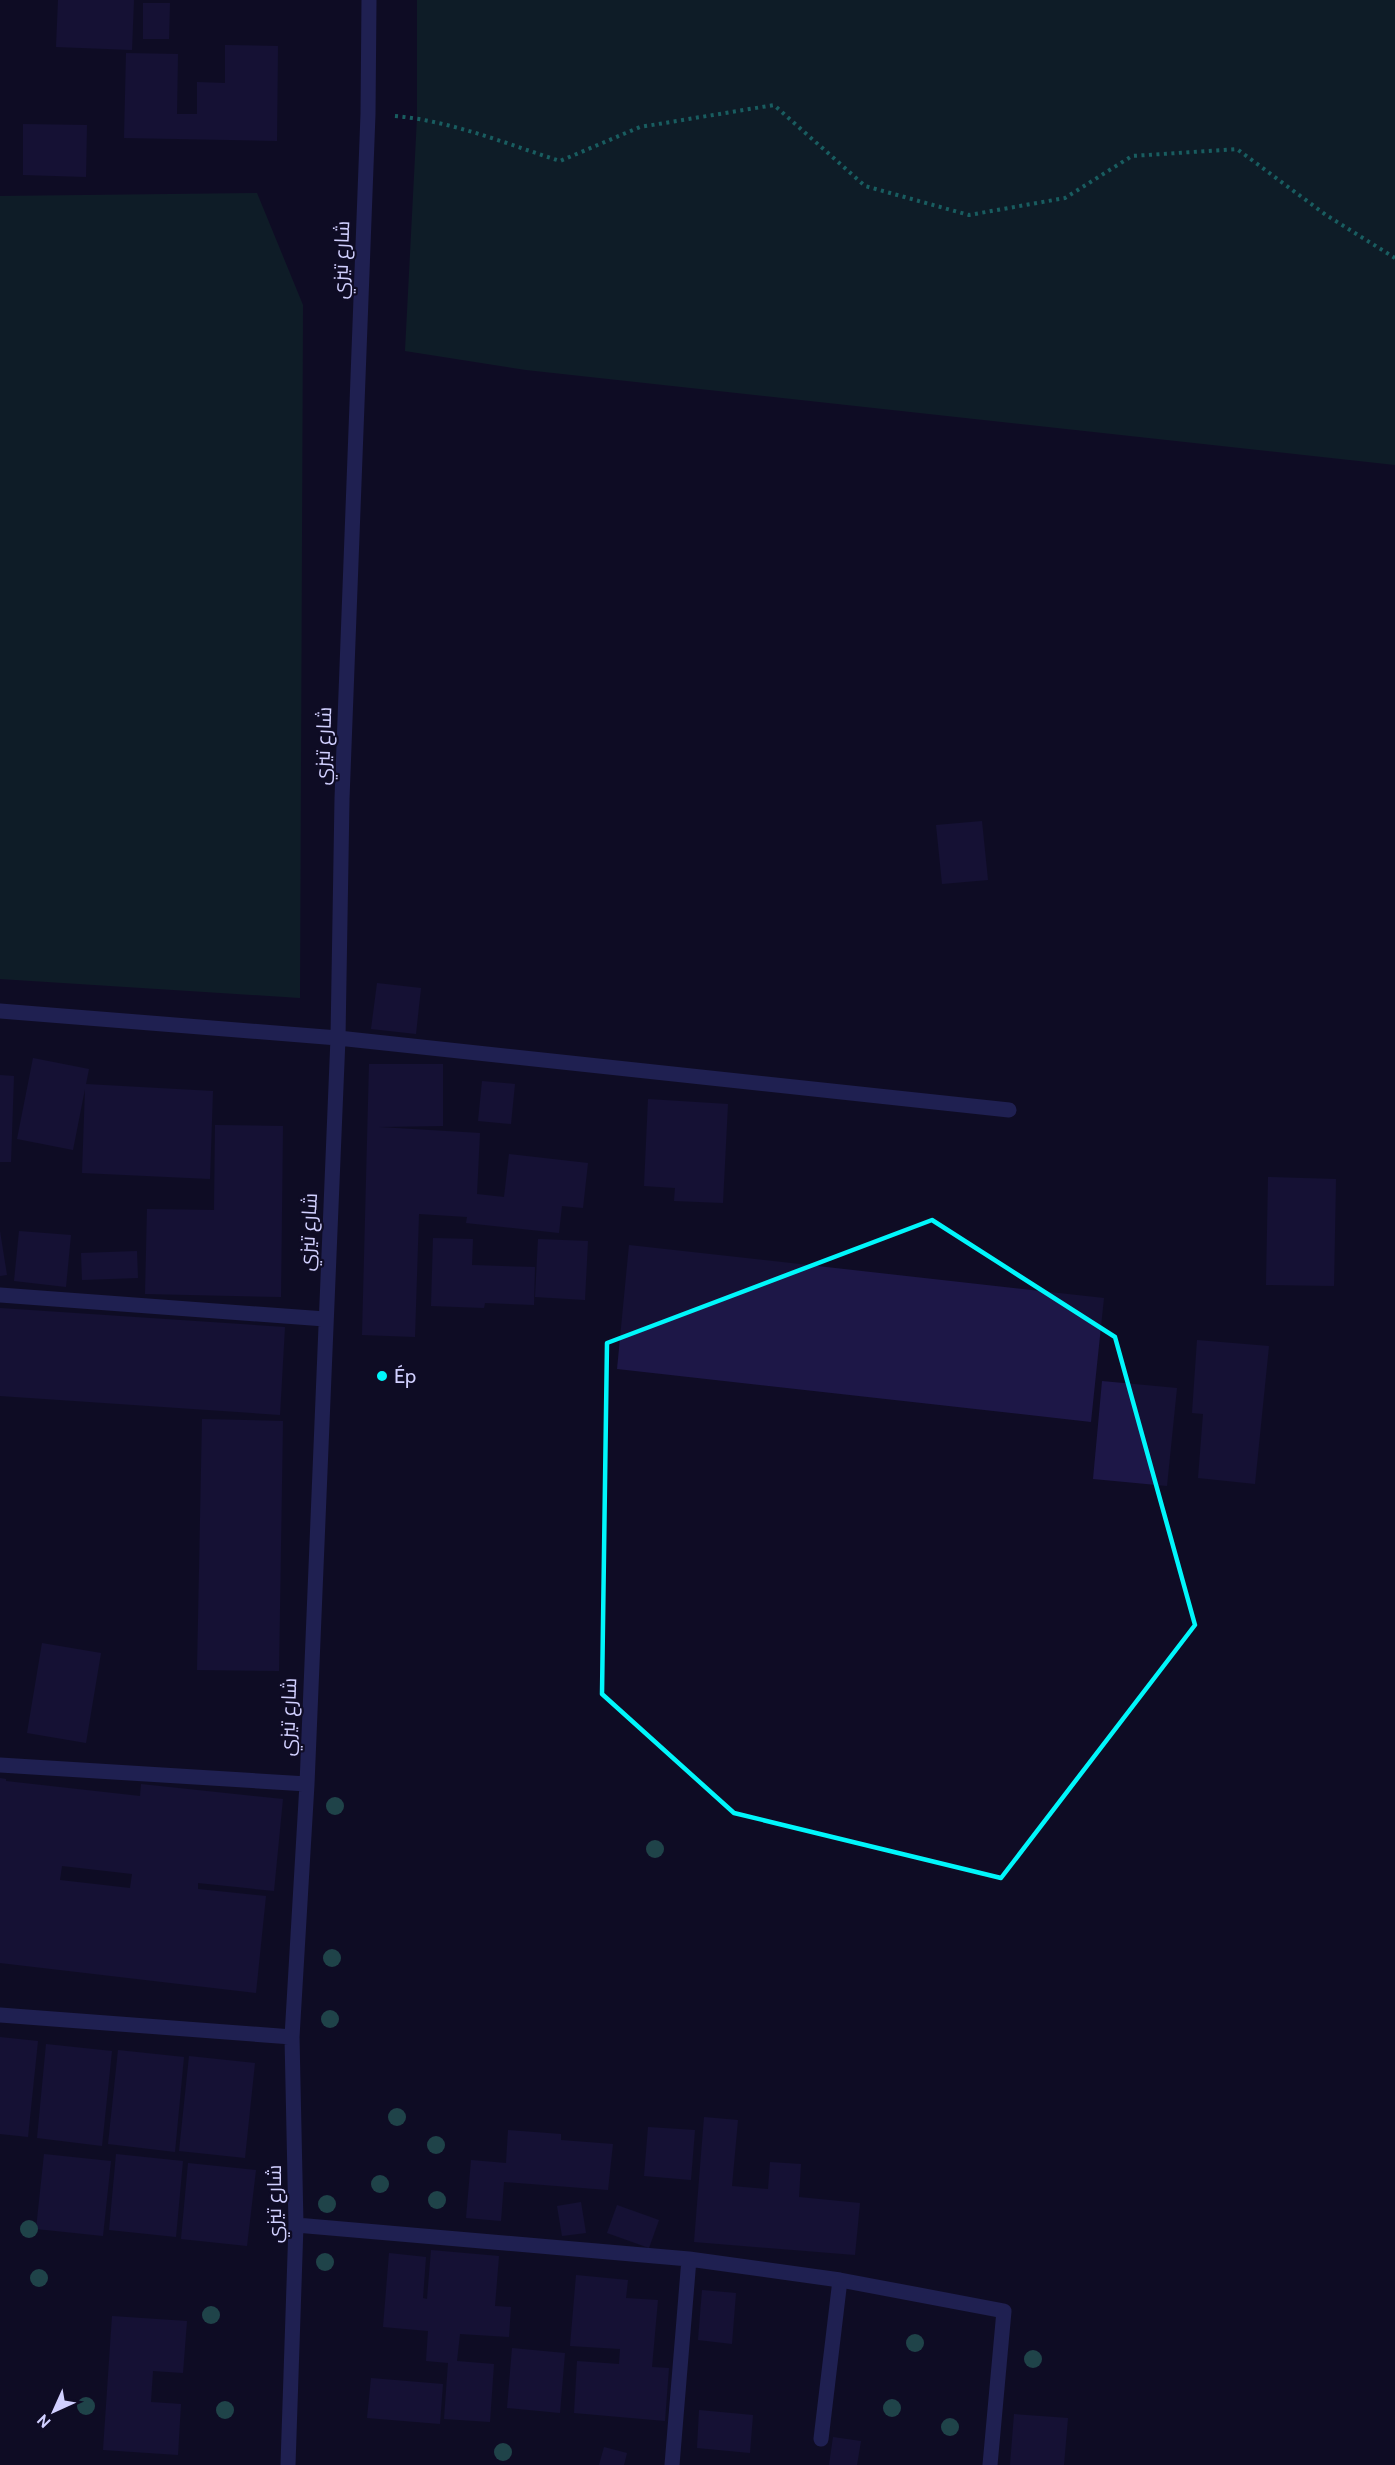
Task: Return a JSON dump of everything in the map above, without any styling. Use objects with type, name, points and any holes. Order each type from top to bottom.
[{"type":"street","name":"شارع تيزي","points":[[288,2465],[296,2224],[292,2037],[307,1784],[338,1038],[342,799],[368,114],[369,0]]},
{"type":"street","points":[[0,1011],[338,1038],[1009,1110]]},
{"type":"street","points":[[0,1295],[325,1319]]},
{"type":"street","points":[[0,1765],[307,1784]]},
{"type":"street","points":[[0,2015],[292,2037]]},
{"type":"street","points":[[296,2224],[689,2259],[840,2280],[1004,2311],[990,2465]]},
{"type":"street","points":[[672,2465],[689,2259]]},
{"type":"street","points":[[821,2439],[840,2280]]},
{"type":"path","points":[[368,114],[417,118],[560,161],[640,127],[774,105],[865,186],[969,215],[1065,198],[1132,156],[1237,149],[1326,215],[1395,258]]},
{"type":"highlighted area","points":[[932,1220],[1115,1337],[1195,1625],[1001,1878],[734,1813],[602,1694],[607,1343]]},
{"type":"green space","points":[[417,0],[1395,0],[1395,465],[526,370],[405,351],[417,118]]},
{"type":"green space","points":[[257,193],[303,305],[300,998],[0,979],[0,196]]},
{"type":"building","points":[[58,0],[134,0],[132,50],[56,47]]},
{"type":"building","points":[[143,3],[170,3],[169,39],[143,39]]},
{"type":"building","points":[[225,45],[278,46],[277,141],[124,138],[126,53],[178,54],[177,114],[197,114],[197,82],[225,83]]},
{"type":"building","points":[[23,124],[87,125],[86,177],[23,175]]},
{"type":"building","points":[[982,821],[988,880],[942,884],[936,825]]},
{"type":"building","points":[[377,983],[421,988],[416,1034],[371,1029]]},
{"type":"building","points":[[33,1058],[89,1069],[86,1084],[213,1091],[210,1179],[82,1173],[85,1089],[73,1150],[17,1139]]},
{"type":"building","points":[[369,1064],[443,1064],[443,1126],[379,1127],[480,1133],[477,1194],[504,1197],[509,1154],[588,1163],[583,1208],[562,1206],[559,1233],[466,1223],[467,1217],[419,1214],[415,1337],[362,1335]]},
{"type":"building","points":[[0,1075],[14,1076],[11,1162],[0,1162]]},
{"type":"building","points":[[482,1081],[515,1084],[511,1124],[478,1121]]},
{"type":"building","points":[[648,1099],[728,1104],[723,1203],[674,1201],[675,1188],[644,1186]]},
{"type":"building","points":[[215,1125],[283,1126],[281,1297],[145,1294],[147,1209],[214,1210]]},
{"type":"building","points":[[1268,1177],[1336,1179],[1334,1286],[1266,1285]]},
{"type":"building","points":[[0,1231],[7,1275],[0,1276]]},
{"type":"building","points":[[19,1231],[71,1235],[66,1287],[14,1281]]},
{"type":"building","points":[[433,1238],[473,1239],[472,1265],[535,1267],[534,1305],[485,1303],[484,1308],[431,1306]]},
{"type":"building","points":[[538,1239],[588,1241],[585,1300],[535,1297]]},
{"type":"building","points":[[629,1245],[1104,1298],[1091,1422],[617,1369]]},
{"type":"building","points":[[137,1251],[138,1278],[82,1280],[81,1253]]},
{"type":"building","points":[[0,1308],[285,1327],[280,1415],[0,1396]]},
{"type":"building","points":[[1197,1340],[1269,1346],[1255,1484],[1198,1478],[1203,1414],[1192,1413]]},
{"type":"building","points":[[1102,1381],[1177,1388],[1167,1486],[1093,1479]]},
{"type":"building","points":[[202,1419],[283,1421],[279,1671],[197,1670]]},
{"type":"building","points":[[42,1643],[101,1653],[86,1743],[27,1733]]},
{"type":"building","points":[[0,1778],[6,1781],[140,1796],[141,1784],[283,1799],[274,1891],[198,1883],[198,1889],[266,1896],[256,1993],[0,1963]],"holes":[[[62,1866],[132,1874],[130,1888],[60,1880]]]},
{"type":"building","points":[[0,2037],[38,2041],[28,2137],[0,2134]]},
{"type":"building","points":[[46,2044],[112,2051],[102,2146],[37,2138]]},
{"type":"building","points":[[118,2050],[184,2057],[175,2152],[108,2144]]},
{"type":"building","points":[[189,2056],[255,2063],[245,2158],[179,2151]]},
{"type":"building","points":[[704,2117],[738,2120],[732,2186],[768,2189],[770,2162],[801,2164],[799,2197],[860,2203],[855,2255],[694,2242]]},
{"type":"building","points":[[648,2127],[695,2130],[691,2180],[644,2176]]},
{"type":"building","points":[[508,2130],[561,2134],[561,2140],[613,2144],[608,2190],[504,2182],[501,2221],[466,2218],[471,2160],[506,2163]]},
{"type":"building","points":[[44,2154],[111,2161],[103,2236],[36,2229]]},
{"type":"building","points":[[116,2154],[183,2161],[176,2237],[109,2230]]},
{"type":"building","points":[[188,2163],[256,2170],[247,2246],[181,2239]]},
{"type":"building","points":[[581,2202],[586,2233],[562,2236],[557,2206]]},
{"type":"building","points":[[617,2205],[659,2220],[649,2248],[607,2233]]},
{"type":"building","points":[[431,2250],[499,2256],[495,2306],[511,2307],[509,2337],[460,2334],[457,2361],[494,2364],[490,2422],[444,2419],[448,2363],[426,2361],[428,2331],[383,2327],[389,2253],[426,2257],[423,2298],[427,2299]]},
{"type":"building","points":[[576,2275],[628,2280],[626,2298],[658,2300],[652,2367],[669,2368],[665,2421],[574,2413],[577,2361],[619,2364],[620,2349],[570,2346]]},
{"type":"building","points":[[702,2290],[736,2293],[732,2344],[698,2340]]},
{"type":"building","points":[[112,2316],[187,2321],[183,2373],[153,2371],[151,2402],[181,2404],[178,2455],[103,2450]]},
{"type":"building","points":[[512,2348],[565,2353],[560,2413],[507,2408]]},
{"type":"building","points":[[371,2378],[443,2384],[440,2424],[367,2418]]},
{"type":"building","points":[[699,2410],[753,2415],[750,2453],[697,2448]]},
{"type":"building","points":[[1014,2414],[1068,2418],[1064,2465],[1010,2465]]},
{"type":"building","points":[[833,2437],[861,2441],[857,2465],[829,2465]]},
{"type":"building","points":[[604,2447],[627,2453],[624,2465],[599,2465]]},
{"type":"place","name":"Ép","points":[[382,1376]]}]
